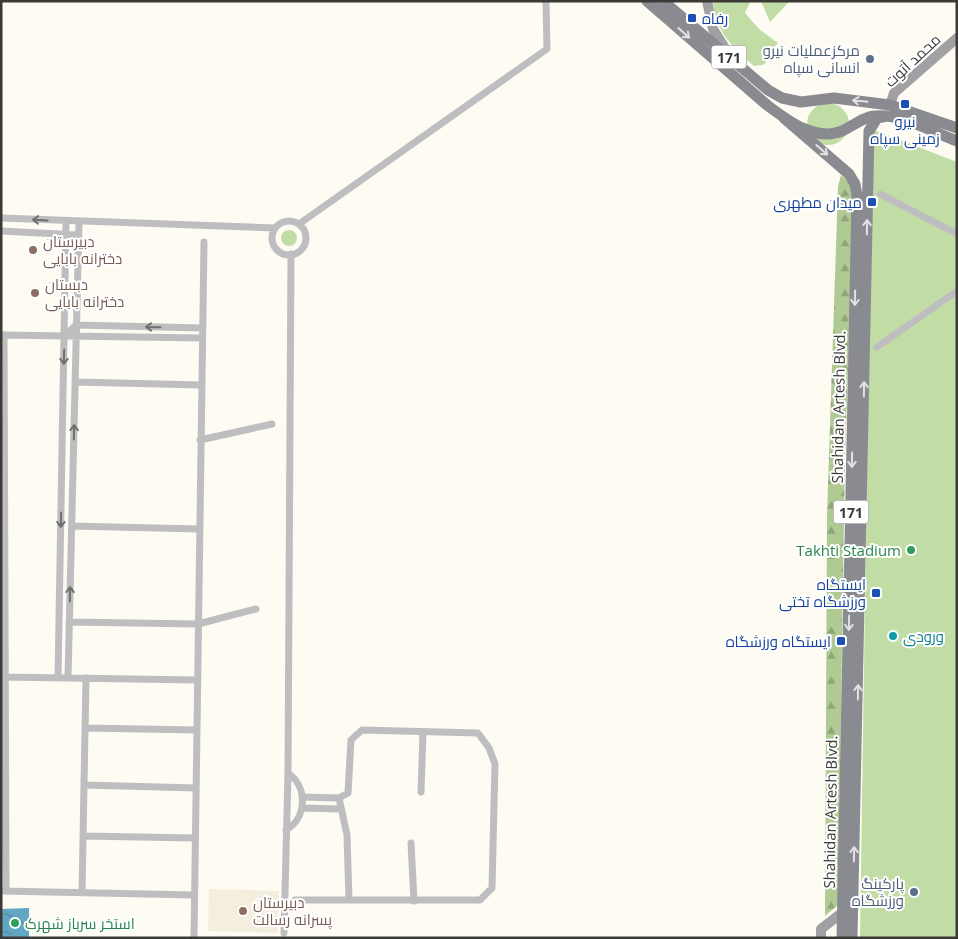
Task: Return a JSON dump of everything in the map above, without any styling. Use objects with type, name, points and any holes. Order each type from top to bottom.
[{"type":"main road","name":"171","points":[[647,1],[738,82],[784,118],[810,132],[838,133],[867,117],[888,110]]},
{"type":"main road","name":"171","points":[[663,1],[768,90],[782,98],[801,102],[834,98],[888,110]]},
{"type":"main road","name":"Shahidan Artesh Blvd.","points":[[852,938],[869,131],[877,118],[888,110]]},
{"type":"main road","points":[[888,110],[957,128]]},
{"type":"main road","points":[[888,110],[957,141]]},
{"type":"main road","name":"Shahidan Artesh Blvd.","points":[[784,118],[849,174],[855,184],[857,195],[842,938]]},
{"type":"street","points":[[299,224],[547,49],[546,1]]},
{"type":"street","points":[[707,1],[713,29],[732,60]]},
{"type":"street","name":"محمد آتوت","points":[[888,110],[894,93],[957,38]]},
{"type":"street","points":[[880,194],[957,234]]},
{"type":"street","points":[[1,218],[275,228],[284,222],[299,224],[303,228],[306,239],[301,249],[291,254],[281,252],[274,244],[273,233],[275,228]]},
{"type":"street","points":[[58,678],[66,221]]},
{"type":"street","points":[[68,678],[79,222]]},
{"type":"street","points":[[1,231],[78,235]]},
{"type":"street","points":[[194,938],[204,242]]},
{"type":"street","points":[[284,933],[288,773],[291,254]]},
{"type":"street","points":[[877,347],[957,292]]},
{"type":"street","points":[[64,336],[76,325],[202,328]]},
{"type":"street","points":[[194,895],[4,891],[2,335],[202,338]]},
{"type":"street","points":[[75,382],[201,385]]},
{"type":"street","points":[[200,440],[272,424]]},
{"type":"street","points":[[72,526],[199,529]]},
{"type":"street","points":[[70,622],[198,624],[256,609]]},
{"type":"street","points":[[3,677],[197,680]]},
{"type":"street","points":[[82,893],[86,678]]},
{"type":"street","points":[[85,728],[196,730]]},
{"type":"street","points":[[295,900],[480,900],[492,888],[494,868],[495,764],[489,748],[478,733],[362,730],[351,740],[348,793],[339,798],[302,797]]},
{"type":"street","points":[[421,792],[423,732]]},
{"type":"street","points":[[286,830],[295,825],[302,808],[302,797],[294,778],[288,773]]},
{"type":"street","points":[[84,785],[196,788]]},
{"type":"street","points":[[339,798],[347,835],[349,900]]},
{"type":"street","points":[[302,808],[340,809]]},
{"type":"street","points":[[83,836],[195,838]]},
{"type":"street","points":[[411,843],[414,900]]},
{"type":"street","points":[[821,938],[821,929],[843,912]]},
{"type":"shaded area","name":"دبیرستان پسرانه رسالت","points":[[209,889],[279,891],[278,933],[208,931]]},
{"type":"green space","points":[[713,1],[754,1],[750,2],[745,13],[759,29],[778,43],[769,53],[772,56],[763,65],[754,66],[726,38],[717,21]]},
{"type":"green space","points":[[761,1],[790,1],[770,22]]},
{"type":"green space","points":[[832,103],[840,106],[846,112],[849,124],[846,136],[840,142],[824,145],[816,142],[810,136],[807,120],[810,112],[816,106]]},
{"type":"green space","name":"Takhti Stadium","points":[[872,129],[957,162],[957,938],[860,938]]},
{"type":"green space","points":[[841,175],[853,186],[854,200],[845,454],[838,905],[825,916],[827,515],[838,187]]},
{"type":"green space","points":[[286,230],[292,230],[297,235],[295,244],[286,246],[281,241],[281,235]]},
{"type":"water","name":"استخر سرباز شهرک","points":[[29,908],[29,938],[1,938],[1,909]]},
{"type":"place","name":"رفاه","points":[[692,18]]},
{"type":"place","name":"مرکزعملیات نیرو انسانی سپاه","points":[[870,59]]},
{"type":"place","name":"نیرو زمینی سپاه","points":[[905,104]]},
{"type":"place","name":"میدان مطهری","points":[[872,202]]},
{"type":"place","name":"دبیرستان دخترانه بابایی","points":[[33,250]]},
{"type":"place","name":"دبستان دخترانه بابایی","points":[[35,293]]},
{"type":"place","name":"Takhti Stadium","points":[[911,550]]},
{"type":"place","name":"ایستگاه ورزشگاه تختی","points":[[876,593]]},
{"type":"place","name":"ورودی","points":[[893,636]]},
{"type":"place","name":"ایستگاه ورزشگاه","points":[[841,641]]},
{"type":"place","name":"پارکینگ ورزشگاه","points":[[914,892]]},
{"type":"place","name":"دبیرستان پسرانه رسالت","points":[[243,911]]},
{"type":"place","name":"استخر سرباز شهرک","points":[[15,923]]}]
